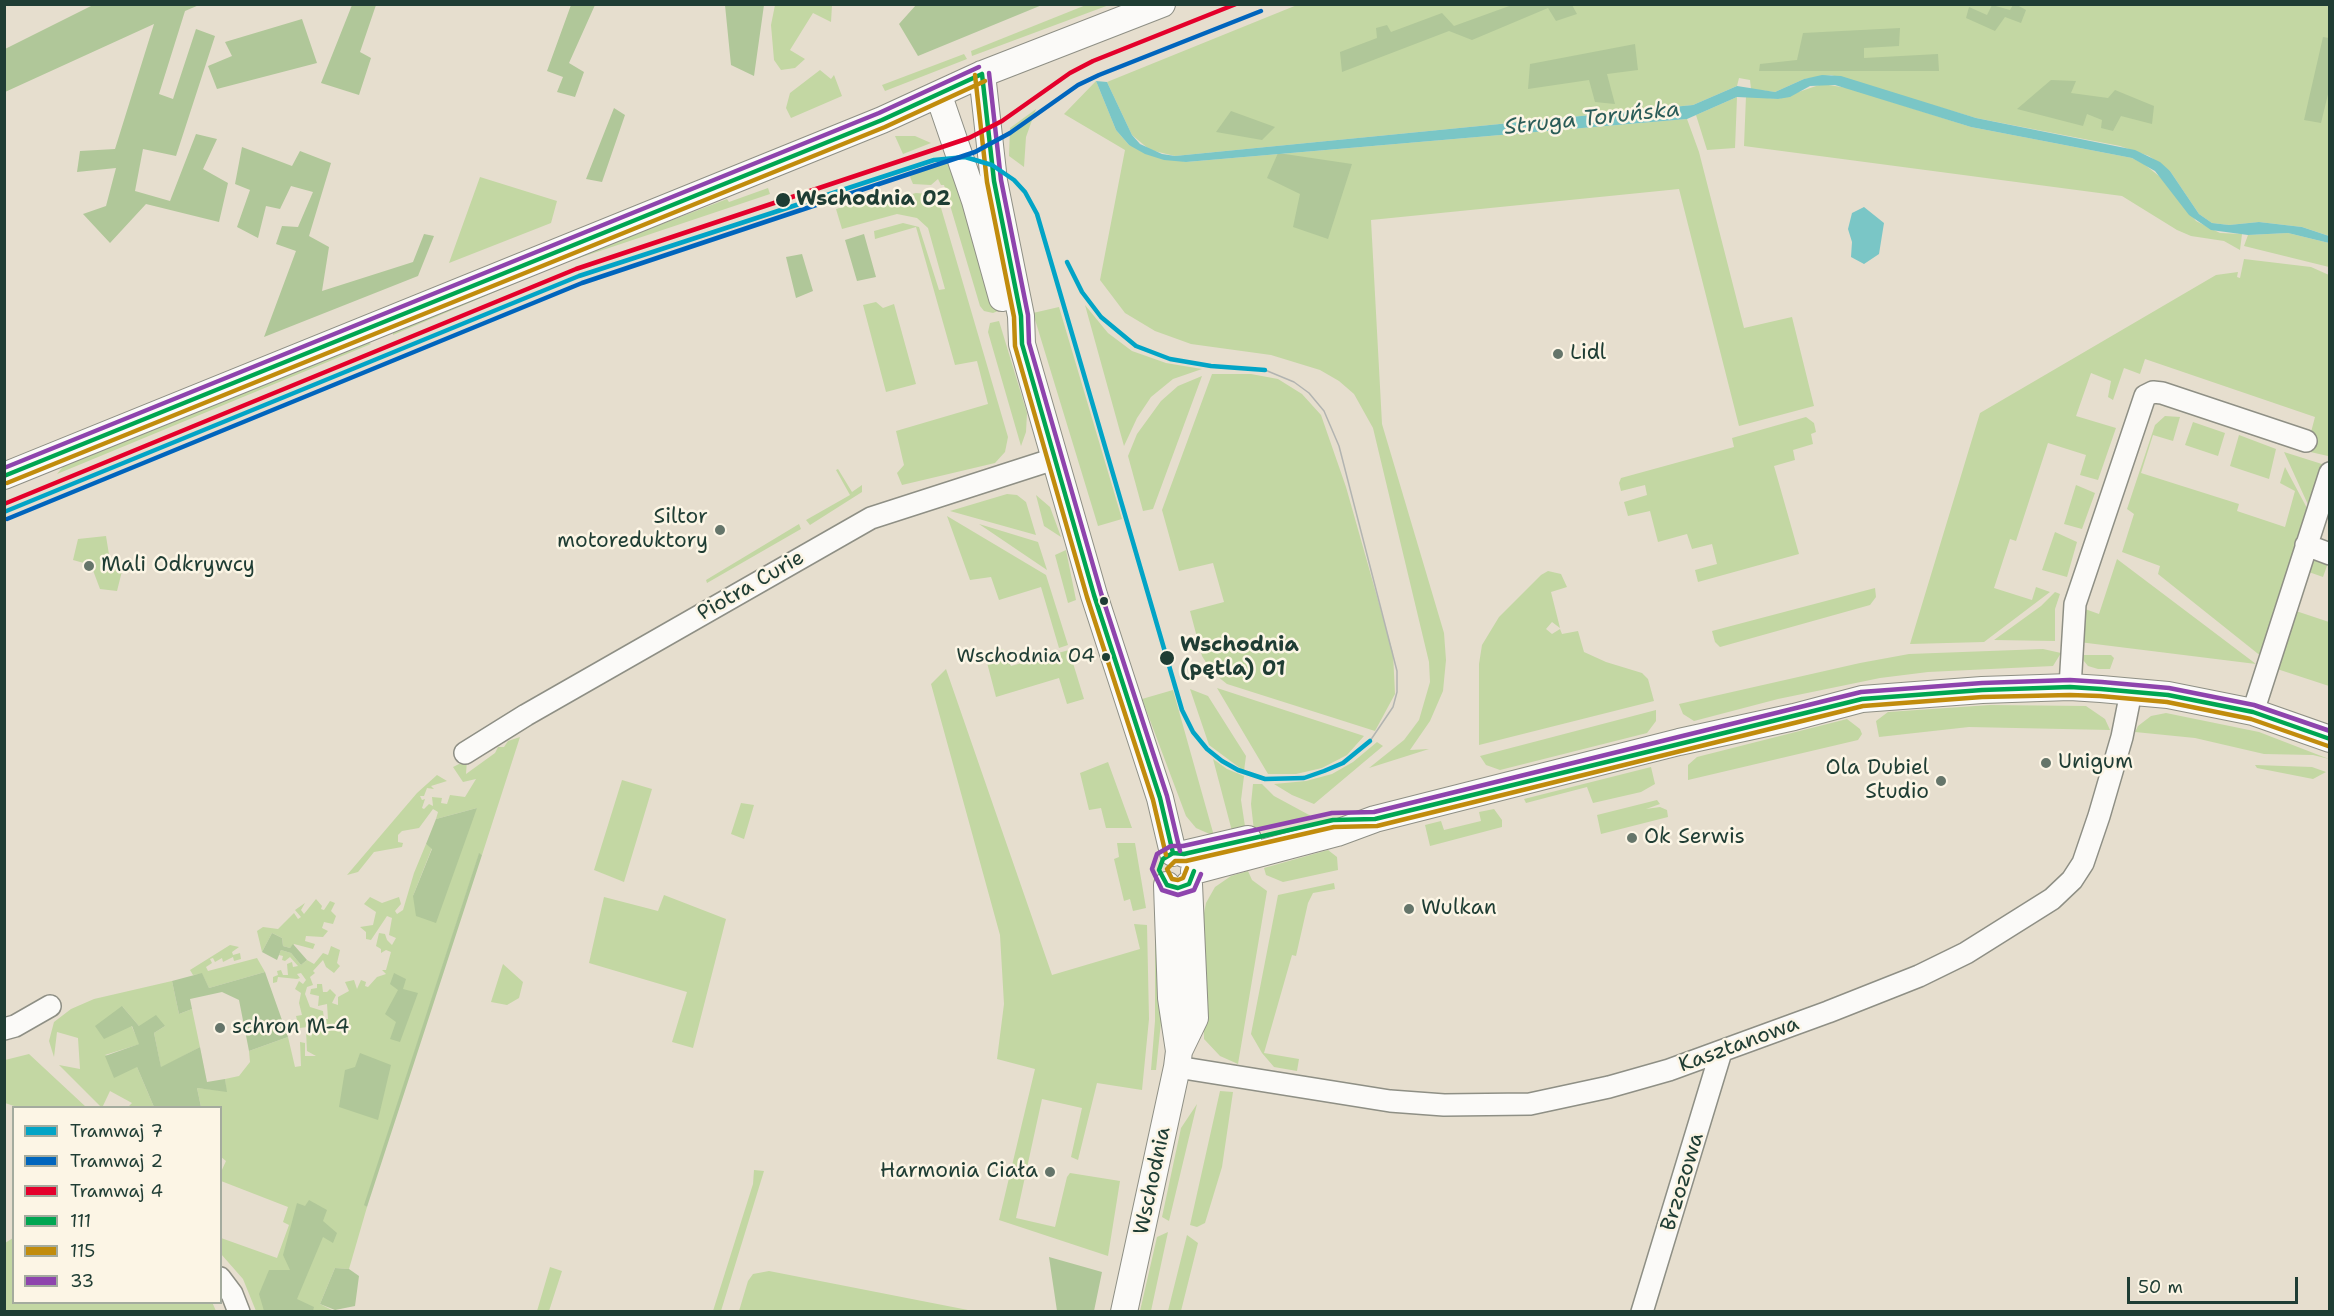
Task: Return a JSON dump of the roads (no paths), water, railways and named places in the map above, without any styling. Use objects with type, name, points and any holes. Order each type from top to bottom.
[{"type":"street","points":[[4,476],[939,96],[982,75],[1162,4]]},
{"type":"street","name":"Wschodnia","points":[[982,75],[994,181],[1021,316],[1022,344],[1094,595],[1181,870],[1195,1018],[1178,1059],[1124,1311]]},
{"type":"street","name":"Wschodnia","points":[[939,96],[975,201],[1006,317],[1022,344]]},
{"type":"street","points":[[2070,687],[2075,604],[2145,396],[2153,392],[2162,393],[2306,441]]},
{"type":"street","name":"Piotra Curie","points":[[465,753],[535,710],[871,518],[1054,459]]},
{"type":"street","points":[[2253,712],[2330,473]]},
{"type":"street","points":[[2306,545],[2330,554]]},
{"type":"street","points":[[1181,870],[1338,833],[1375,819],[1679,742],[1794,717],[1862,699],[1945,692],[2070,687],[2168,695],[2253,712],[2330,739]]},
{"type":"street","name":"Kasztanowa","points":[[1178,1059],[1390,1101],[1494,1105],[1547,1101],[1609,1087],[1721,1052],[1919,976],[1966,953],[2060,892],[2078,873],[2122,737],[2131,692]]},
{"type":"street","points":[[4,1029],[15,1026],[50,1006]]},
{"type":"street","name":"Brzozowa","points":[[1642,1311],[1721,1052]]},
{"type":"street","points":[[222,1281],[232,1294],[239,1311]]},
{"type":"water","name":"Struga Toruńska","points":[[1822,75],[1841,76],[1976,118],[2135,150],[2160,162],[2170,171],[2199,214],[2212,223],[2229,225],[2259,222],[2302,227],[2329,236],[2329,243],[2288,233],[2248,235],[2211,230],[2189,215],[2155,171],[2132,158],[1971,127],[1835,85],[1810,86],[1790,97],[1778,99],[1737,97],[1687,119],[1186,162],[1164,160],[1145,154],[1129,145],[1116,130],[1096,81],[1107,82],[1132,135],[1140,144],[1162,154],[1175,156],[1693,105],[1737,86],[1775,92],[1804,79]]},
{"type":"water","points":[[1864,207],[1884,223],[1879,254],[1864,264],[1851,257],[1852,242],[1848,229],[1852,213]]},
{"type":"tram line","name":"4","points":[[4,504],[576,269],[969,138],[1002,121],[1070,73],[1093,61],[1236,4]]},
{"type":"tram line","name":"2","points":[[7,519],[582,283],[975,152],[1010,133],[1078,85],[1261,11]]},
{"type":"tram line","name":"7","points":[[4,512],[579,276],[934,160],[965,157],[992,165],[1014,180],[1025,192],[1037,214],[1182,710],[1193,732],[1207,749],[1222,761],[1238,770],[1265,779],[1304,778],[1324,771],[1343,763],[1370,741]]},
{"type":"tram line","name":"7","points":[[1067,262],[1082,292],[1101,317],[1136,346],[1170,359],[1211,366],[1265,370]]},
{"type":"tram line","points":[[1265,370],[1294,382],[1309,393],[1324,411],[1339,446],[1397,671],[1397,692],[1393,707],[1370,741]]},
{"type":"place","name":"Wschodnia 02","points":[[783,200]]},
{"type":"place","name":"Lidl","points":[[1558,354]]},
{"type":"place","name":"Siltor motoreduktory","points":[[720,530]]},
{"type":"place","name":"Mali Odkrywcy","points":[[89,566]]},
{"type":"place","name":"Wschodnia 04","points":[[1106,657]]},
{"type":"place","name":"Wschodnia (pętla) 01","points":[[1167,658]]},
{"type":"place","name":"Unigum","points":[[2046,763]]},
{"type":"place","name":"Ola Dubiel Studio","points":[[1941,781]]},
{"type":"place","name":"Ok Serwis","points":[[1632,838]]},
{"type":"place","name":"Wulkan","points":[[1409,909]]},
{"type":"place","name":"schron M-4","points":[[220,1028]]},
{"type":"place","name":"Harmonia Ciała","points":[[1050,1172]]}]
